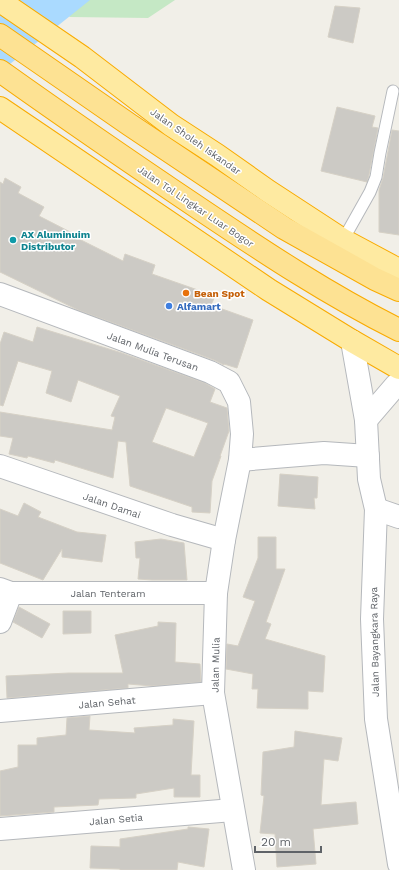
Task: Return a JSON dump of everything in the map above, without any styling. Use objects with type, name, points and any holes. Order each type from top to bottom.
[{"type":"highway","name":"Jalan Sholeh Iskandar","points":[[0,1],[82,57],[171,125],[268,191],[343,240],[399,270]]},
{"type":"highway","points":[[0,35],[130,125],[284,228],[375,279],[399,290]]},
{"type":"highway","name":"Jalan Tol Lingkar Luar Bogor","points":[[0,72],[266,254],[368,315],[399,330]]},
{"type":"highway","points":[[5,112],[269,290],[399,368]]},
{"type":"street","name":"Jalan Mulia Terusan","points":[[0,294],[210,372],[229,382],[239,402],[242,434],[240,460]]},
{"type":"street","name":"Jalan Bayangkara Raya","points":[[352,341],[366,420],[369,479],[376,509],[372,620],[376,719],[399,864]]},
{"type":"street","points":[[366,420],[388,396],[396,384],[399,384]]},
{"type":"street","points":[[240,460],[324,453],[368,456]]},
{"type":"street","name":"Jalan Mulia","points":[[240,460],[224,540],[216,593],[213,693],[244,870]]},
{"type":"street","name":"Jalan Damai","points":[[0,466],[172,526],[224,540]]},
{"type":"street","points":[[376,509],[399,517]]},
{"type":"street","points":[[0,622],[6,591]]},
{"type":"street","name":"Jalan Tenteram","points":[[6,591],[216,593]]},
{"type":"street","name":"Jalan Sehat","points":[[0,711],[213,693]]},
{"type":"street","name":"Jalan Setia","points":[[0,829],[233,810]]},
{"type":"lane","points":[[343,240],[370,192],[376,178],[393,91]]},
{"type":"green space","points":[[48,0],[175,0],[148,18],[70,17]]},
{"type":"water","points":[[0,0],[90,0],[0,72]]},
{"type":"building","points":[[335,6],[360,8],[353,43],[328,37]]},
{"type":"building","points":[[337,107],[375,116],[372,127],[378,128],[367,182],[321,171]]},
{"type":"building","points":[[392,130],[399,131],[399,235],[379,232],[379,190],[383,178]]},
{"type":"building","points":[[5,178],[21,187],[18,193],[44,207],[39,216],[76,235],[75,237],[123,261],[125,254],[155,265],[152,274],[215,296],[211,305],[253,320],[237,368],[224,365],[78,310],[0,272],[0,182],[3,184]]},
{"type":"building","points":[[37,327],[122,353],[205,383],[215,389],[210,402],[227,408],[229,431],[212,481],[210,513],[192,512],[192,507],[130,486],[126,442],[118,441],[113,478],[55,460],[54,463],[28,456],[27,458],[9,454],[13,438],[0,436],[0,412],[112,430],[115,417],[111,416],[120,396],[78,380],[71,402],[46,393],[52,371],[18,361],[3,406],[0,405],[0,344],[4,332],[33,342]],"holes":[[[166,408],[208,423],[194,457],[152,442]]]},
{"type":"building","points":[[280,474],[318,477],[317,498],[314,498],[315,509],[278,506]]},
{"type":"building","points":[[24,503],[41,512],[38,517],[77,532],[106,535],[102,562],[62,557],[62,549],[43,580],[0,563],[0,509],[18,516]]},
{"type":"building","points":[[258,537],[276,537],[276,569],[285,569],[266,622],[271,624],[265,639],[325,656],[323,692],[308,691],[308,709],[257,708],[258,689],[252,689],[253,674],[226,669],[227,644],[238,646],[255,601],[243,597],[258,558]]},
{"type":"building","points":[[161,539],[184,543],[187,580],[138,579],[140,558],[136,558],[135,542]]},
{"type":"building","points":[[19,607],[50,624],[42,638],[13,622]]},
{"type":"building","points":[[63,611],[91,611],[91,633],[63,634]]},
{"type":"building","points":[[158,622],[176,623],[175,662],[200,664],[201,682],[152,686],[128,684],[128,688],[7,698],[6,676],[69,673],[123,673],[115,635],[158,626]]},
{"type":"building","points":[[90,716],[89,730],[135,733],[134,728],[173,725],[173,719],[194,721],[191,775],[200,775],[200,797],[174,797],[174,788],[136,794],[136,798],[99,799],[98,805],[54,807],[54,812],[0,816],[0,771],[18,767],[18,745],[37,745],[37,738],[66,735],[67,718]]},
{"type":"building","points":[[295,731],[342,738],[338,761],[324,759],[321,805],[356,802],[358,824],[313,829],[316,864],[277,867],[275,834],[260,833],[264,796],[261,795],[263,752],[294,747]]},
{"type":"building","points":[[188,827],[209,829],[204,867],[178,862],[177,870],[120,870],[90,868],[91,846],[120,847],[120,839],[188,829]]},
{"type":"place","name":"AX Aluminuim Distributor","points":[[13,240]]},
{"type":"place","name":"Bean Spot","points":[[186,293]]},
{"type":"place","name":"Alfamart","points":[[169,306]]}]
